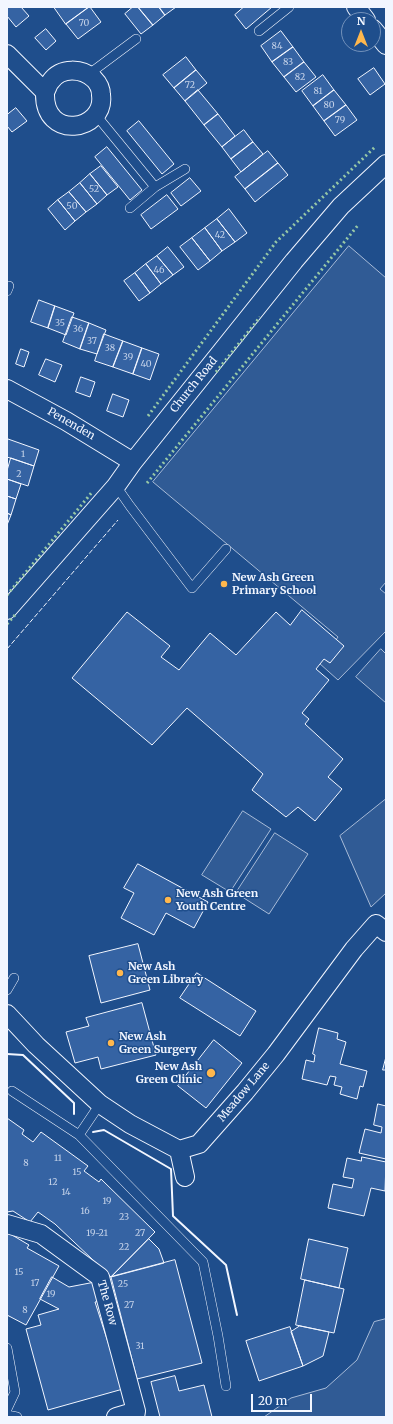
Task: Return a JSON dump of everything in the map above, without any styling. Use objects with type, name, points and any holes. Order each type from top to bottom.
[{"type":"street","points":[[7,54],[45,92]]},
{"type":"street","points":[[77,70],[88,74],[96,81],[102,97],[96,116],[85,124],[75,126],[62,124],[54,119],[48,111],[45,102],[45,92],[51,81],[62,72],[77,70]]},
{"type":"street","name":"Church Road","points":[[7,610],[116,486],[133,462],[294,261],[341,206],[386,164]]},
{"type":"street","name":"Penenden","points":[[7,389],[66,421],[133,462]]},
{"type":"street","name":"Meadow Lane","points":[[179,1150],[199,1144],[248,1095],[280,1048],[354,949],[376,924],[386,932]]},
{"type":"street","points":[[7,1014],[36,1045],[100,1104],[130,1124],[179,1150],[185,1177]]},
{"type":"street","name":"The Row","points":[[7,1224],[41,1234],[100,1277],[136,1414],[116,1417]]},
{"type":"lane","points":[[260,31],[289,7]]},
{"type":"lane","points":[[88,74],[136,39]]},
{"type":"lane","points":[[96,116],[155,187]]},
{"type":"lane","points":[[130,208],[155,187],[185,169]]},
{"type":"lane","points":[[116,486],[192,588],[226,549]]},
{"type":"lane","points":[[7,990],[14,978]]},
{"type":"lane","points":[[12,1091],[79,1135],[203,1262],[218,1336],[226,1386]]},
{"type":"lane","points":[[79,1135],[100,1104]]},
{"type":"lane","points":[[7,1348],[15,1392],[7,1408]]},
{"type":"lane","points":[[7,1415],[17,1417]]},
{"type":"shaded area","points":[[349,246],[386,278],[386,582],[380,589],[386,594],[386,631],[338,680],[319,663],[338,637],[153,482]]},
{"type":"shaded area","points":[[381,649],[386,654],[386,703],[356,677]]},
{"type":"shaded area","points":[[386,799],[386,893],[371,907],[340,836]]},
{"type":"shaded area","points":[[243,811],[271,829],[230,892],[202,875]]},
{"type":"shaded area","points":[[275,833],[308,854],[269,914],[236,893]]},
{"type":"shaded area","points":[[386,1319],[386,1417],[264,1417],[291,1398],[326,1388],[357,1360],[374,1322]]},
{"type":"building","points":[[9,7],[21,7],[29,16],[16,27],[7,16],[7,9]]},
{"type":"building","points":[[54,7],[89,7],[66,24]]},
{"type":"building","points":[[89,7],[101,22],[78,39],[66,24]]},
{"type":"building","points":[[133,7],[138,7],[153,25],[141,34],[125,14]]},
{"type":"building","points":[[138,7],[159,7],[165,15],[153,25]]},
{"type":"building","points":[[159,7],[176,7],[165,15]]},
{"type":"building","points":[[244,7],[272,7],[246,29],[235,15]]},
{"type":"building","points":[[46,29],[56,41],[46,50],[35,38]]},
{"type":"building","points":[[281,31],[293,47],[272,62],[261,46]]},
{"type":"building","points":[[293,47],[304,62],[284,77],[272,62]]},
{"type":"building","points":[[186,57],[196,70],[174,88],[163,75]]},
{"type":"building","points":[[304,62],[316,77],[296,92],[284,77]]},
{"type":"building","points":[[374,68],[385,84],[370,95],[358,79]]},
{"type":"building","points":[[196,70],[207,83],[185,101],[174,88]]},
{"type":"building","points":[[323,75],[334,90],[313,106],[302,91]]},
{"type":"building","points":[[198,90],[218,114],[204,125],[185,101]]},
{"type":"building","points":[[334,90],[346,105],[324,121],[313,106]]},
{"type":"building","points":[[346,105],[357,120],[335,136],[324,121]]},
{"type":"building","points":[[16,108],[27,121],[12,132],[7,126],[7,115]]},
{"type":"building","points":[[218,114],[235,136],[222,147],[204,125]]},
{"type":"building","points":[[139,121],[174,164],[162,174],[127,131]]},
{"type":"building","points":[[244,130],[253,142],[231,159],[222,147]]},
{"type":"building","points":[[253,142],[263,154],[241,172],[231,159]]},
{"type":"building","points":[[107,147],[142,190],[130,200],[95,157]]},
{"type":"building","points":[[268,151],[278,163],[245,189],[235,177]]},
{"type":"building","points":[[278,163],[288,175],[255,202],[245,189]]},
{"type":"building","points":[[101,166],[118,187],[107,195],[90,174]]},
{"type":"building","points":[[90,174],[107,195],[97,204],[80,183]]},
{"type":"building","points":[[190,178],[201,191],[181,206],[171,193]]},
{"type":"building","points":[[80,183],[97,204],[86,212],[69,192]]},
{"type":"building","points":[[69,192],[86,212],[75,221],[58,200]]},
{"type":"building","points":[[167,195],[178,209],[151,229],[141,215]]},
{"type":"building","points":[[58,200],[75,221],[65,230],[48,209]]},
{"type":"building","points":[[229,209],[247,233],[235,242],[217,219]]},
{"type":"building","points":[[217,219],[235,242],[222,251],[205,228]]},
{"type":"building","points":[[205,228],[222,251],[210,261],[192,238]]},
{"type":"building","points":[[192,238],[210,261],[198,270],[180,247]]},
{"type":"building","points":[[168,247],[184,267],[173,275],[157,256]]},
{"type":"building","points":[[157,256],[173,275],[161,284],[146,264]]},
{"type":"building","points":[[146,264],[161,284],[150,293],[135,273]]},
{"type":"building","points":[[135,273],[150,293],[139,301],[124,281]]},
{"type":"building","points":[[39,300],[55,306],[48,328],[31,322]]},
{"type":"building","points":[[55,306],[74,313],[66,335],[48,328]]},
{"type":"building","points":[[72,317],[89,323],[80,349],[63,342]]},
{"type":"building","points":[[89,323],[106,330],[97,354],[80,349]]},
{"type":"building","points":[[104,334],[123,341],[113,367],[95,361]]},
{"type":"building","points":[[123,341],[142,348],[133,374],[113,367]]},
{"type":"building","points":[[142,348],[159,354],[150,380],[133,374]]},
{"type":"building","points":[[21,349],[29,352],[24,367],[16,364]]},
{"type":"building","points":[[46,359],[62,365],[55,382],[39,375]]},
{"type":"building","points":[[81,377],[95,382],[90,397],[76,392]]},
{"type":"building","points":[[113,394],[129,400],[123,417],[107,411]]},
{"type":"building","points":[[8,439],[39,450],[34,466],[7,457]]},
{"type":"building","points":[[11,458],[34,466],[28,486],[7,479],[7,471]]},
{"type":"building","points":[[7,479],[21,484],[16,499],[7,496]]},
{"type":"building","points":[[7,496],[16,499],[11,515],[7,513]]},
{"type":"building","points":[[7,513],[11,515],[7,525]]},
{"type":"building","points":[[302,610],[344,646],[330,663],[324,659],[316,669],[329,680],[302,713],[309,719],[305,724],[343,759],[328,777],[342,789],[315,821],[298,807],[286,817],[252,790],[263,774],[187,708],[152,745],[72,678],[127,612],[170,646],[161,657],[179,670],[210,633],[236,655],[276,612],[290,625]]},
{"type":"building","name":"New Ash Green Youth Centre","points":[[138,864],[208,902],[194,928],[166,913],[154,935],[121,918],[134,893],[124,888]]},
{"type":"building","name":"New Ash Green Library","points":[[138,944],[150,990],[101,1003],[89,956]]},
{"type":"building","points":[[197,973],[256,1011],[240,1036],[180,998]]},
{"type":"building","name":"New Ash Green Surgery","points":[[142,1003],[156,1055],[101,1069],[98,1057],[75,1063],[66,1032],[89,1026],[86,1018]]},
{"type":"building","points":[[319,1028],[338,1033],[337,1039],[346,1042],[340,1064],[367,1071],[363,1087],[360,1086],[357,1099],[340,1094],[342,1087],[334,1085],[336,1077],[330,1076],[327,1085],[302,1079],[306,1060],[314,1062],[315,1055],[313,1054]]},
{"type":"building","name":"New Ash Green Clinic","points":[[214,1040],[242,1063],[206,1108],[178,1086]]},
{"type":"building","points":[[386,1057],[386,1070],[383,1070]]},
{"type":"building","points":[[378,1104],[386,1106],[386,1159],[359,1153],[365,1129],[381,1133],[382,1127],[374,1125]]},
{"type":"building","points":[[7,1118],[24,1130],[22,1134],[33,1142],[41,1132],[88,1166],[84,1171],[99,1182],[101,1179],[155,1232],[111,1277],[55,1224],[38,1212],[30,1222],[13,1211],[7,1212]]},
{"type":"building","points":[[362,1157],[386,1162],[385,1191],[371,1188],[364,1216],[328,1208],[333,1184],[352,1188],[354,1179],[343,1177],[347,1158],[361,1161]]},
{"type":"building","points":[[7,1232],[29,1245],[27,1248],[59,1266],[26,1325],[7,1315]]},
{"type":"building","points":[[149,1239],[159,1249],[164,1263],[111,1277]]},
{"type":"building","points":[[309,1239],[348,1248],[339,1288],[301,1279]]},
{"type":"building","points":[[175,1260],[202,1363],[137,1379],[111,1277]]},
{"type":"building","points":[[52,1277],[69,1287],[95,1282],[101,1301],[95,1302],[123,1389],[48,1410],[26,1329],[41,1325],[38,1315],[59,1309],[40,1299]]},
{"type":"building","points":[[305,1280],[344,1289],[334,1333],[296,1325]]},
{"type":"building","points":[[300,1326],[329,1332],[323,1356],[303,1366],[291,1332]]},
{"type":"building","points":[[290,1327],[303,1366],[259,1381],[246,1341]]},
{"type":"building","points":[[175,1376],[179,1391],[204,1385],[212,1417],[160,1417],[151,1382]]},
{"type":"hedge","points":[[148,416],[276,242],[376,146]]},
{"type":"hedge","points":[[147,483],[359,224]]},
{"type":"hedge","points":[[216,372],[260,317]]},
{"type":"hedge","points":[[7,595],[93,491]]},
{"type":"hedge","points":[[7,624],[15,615]]},
{"type":"fence","points":[[7,649],[118,520]]},
{"type":"wall","points":[[7,1054],[23,1055],[74,1103],[74,1114]]},
{"type":"wall","points":[[93,1132],[104,1130],[171,1169],[173,1216],[226,1265],[237,1315]]},
{"type":"place","name":"New Ash Green Primary School","points":[[224,584]]},
{"type":"place","name":"New Ash Green Youth Centre","points":[[168,900]]},
{"type":"place","name":"New Ash Green Library","points":[[120,973]]},
{"type":"place","name":"New Ash Green Surgery","points":[[111,1043]]},
{"type":"place","name":"New Ash Green Clinic","points":[[211,1073]]}]
